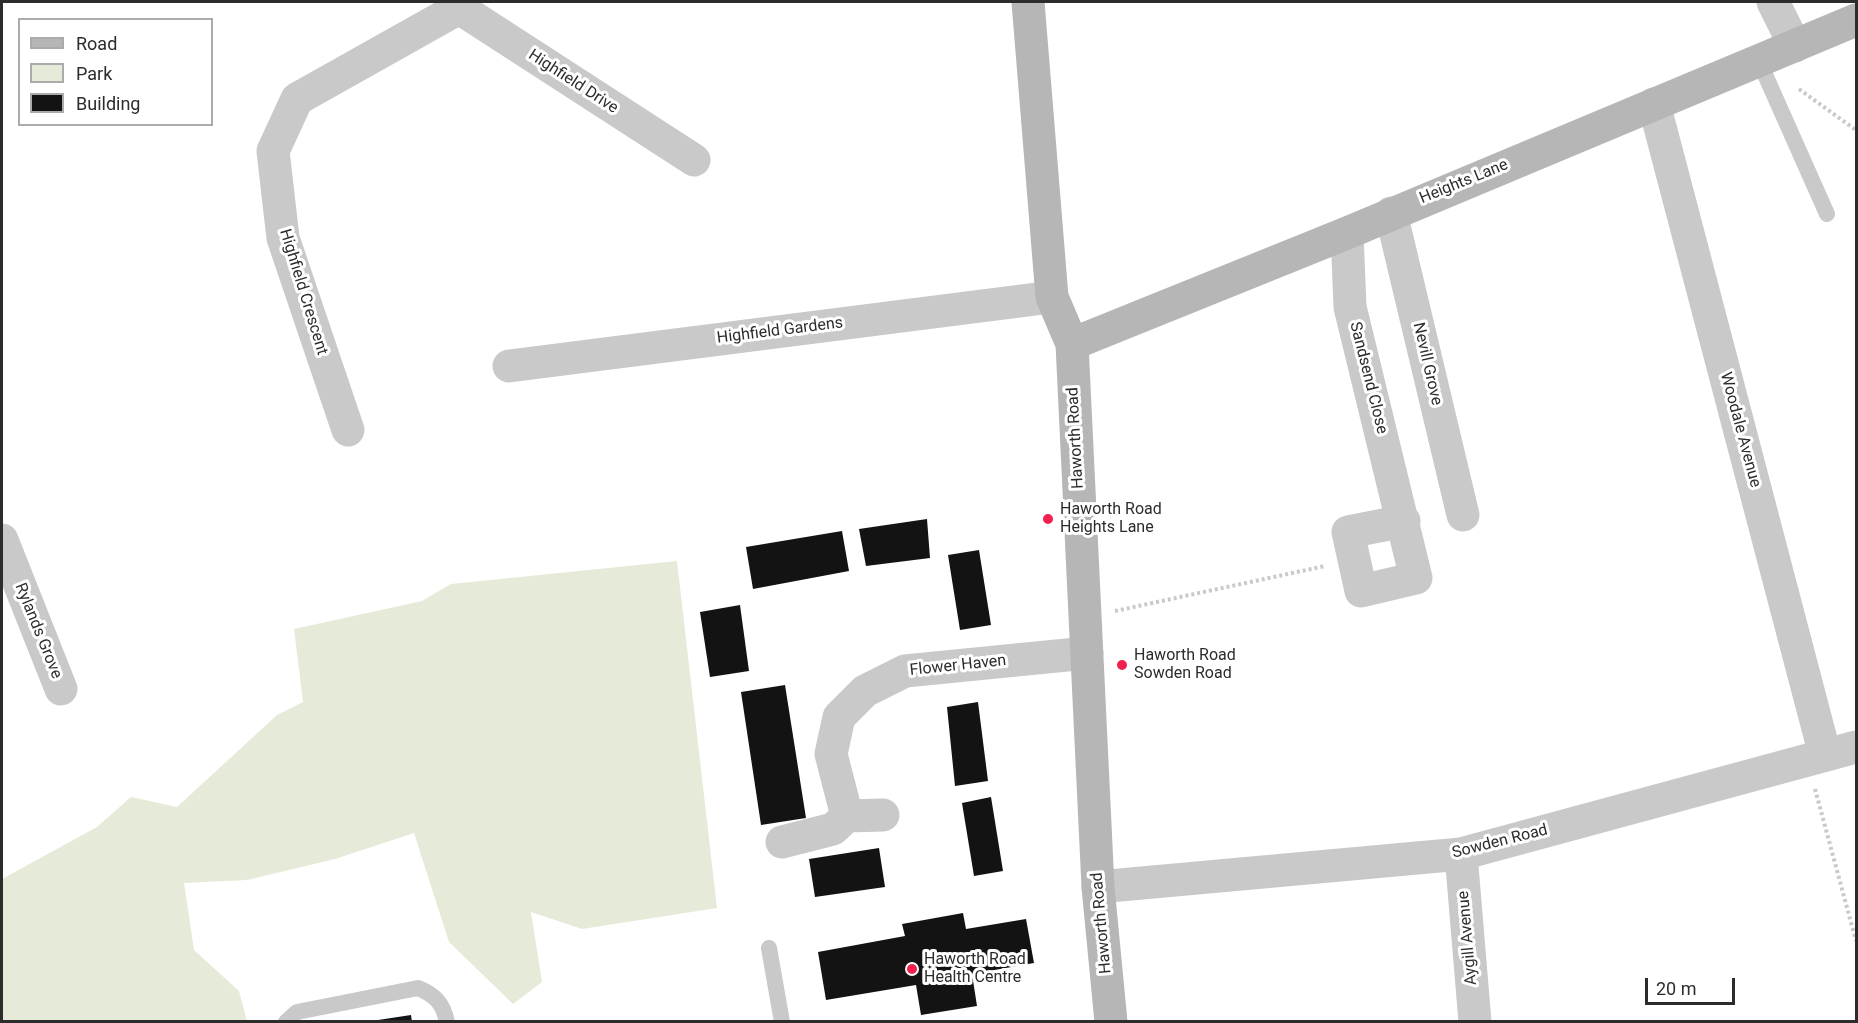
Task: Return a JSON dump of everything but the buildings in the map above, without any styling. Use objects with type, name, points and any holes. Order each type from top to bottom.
[{"type":"main road","name":"Haworth Road","points":[[1028,2],[1052,297],[1072,344],[1098,886],[1111,1022]]},
{"type":"main road","name":"Heights Lane","points":[[1072,344],[1347,233],[1390,213],[1857,20]]},
{"type":"street","points":[[1773,2],[1795,46]]},
{"type":"street","name":"Highfield Drive","points":[[459,4],[694,160]]},
{"type":"street","name":"Highfield Crescent","points":[[348,430],[283,238],[273,151],[297,99],[459,4]]},
{"type":"street","name":"Woodale Avenue","points":[[1654,104],[1816,758]]},
{"type":"street","name":"Nevill Grove","points":[[1390,213],[1463,515]]},
{"type":"street","name":"Sandsend Close","points":[[1347,233],[1350,307],[1404,521],[1416,578],[1361,591],[1348,532],[1404,521]]},
{"type":"street","name":"Highfield Gardens","points":[[509,366],[1052,297]]},
{"type":"street","name":"Rylands Grove","points":[[2,540],[61,689]]},
{"type":"street","name":"Flower Haven","points":[[847,816],[831,754],[839,717],[865,691],[905,671],[1087,653]]},
{"type":"street","name":"Sowden Road","points":[[1098,886],[1461,854],[1857,747]]},
{"type":"street","points":[[782,842],[833,829],[847,816],[883,815]]},
{"type":"street","name":"Aygill Avenue","points":[[1461,854],[1475,1022]]},
{"type":"lane","points":[[1759,61],[1827,214]]},
{"type":"lane","points":[[769,948],[782,1022]]},
{"type":"lane","points":[[286,1022],[297,1012],[418,988],[434,995],[445,1010],[447,1022]]},
{"type":"path","points":[[1798,88],[1857,130]]},
{"type":"path","points":[[1085,616],[1354,560]]},
{"type":"path","points":[[1816,758],[1857,941]]},
{"type":"green space","points":[[677,561],[717,908],[582,929],[531,912],[542,982],[513,1004],[449,942],[414,833],[335,859],[247,880],[184,883],[194,950],[239,991],[247,1021],[2,1021],[2,879],[97,827],[131,797],[177,807],[277,715],[303,702],[294,629],[422,601],[451,584]]},
{"type":"place","name":"Haworth Road Heights Lane","points":[[1048,519]]},
{"type":"place","name":"Haworth Road Sowden Road","points":[[1122,665]]},
{"type":"place","name":"Haworth Road Health Centre","points":[[912,969]]}]
